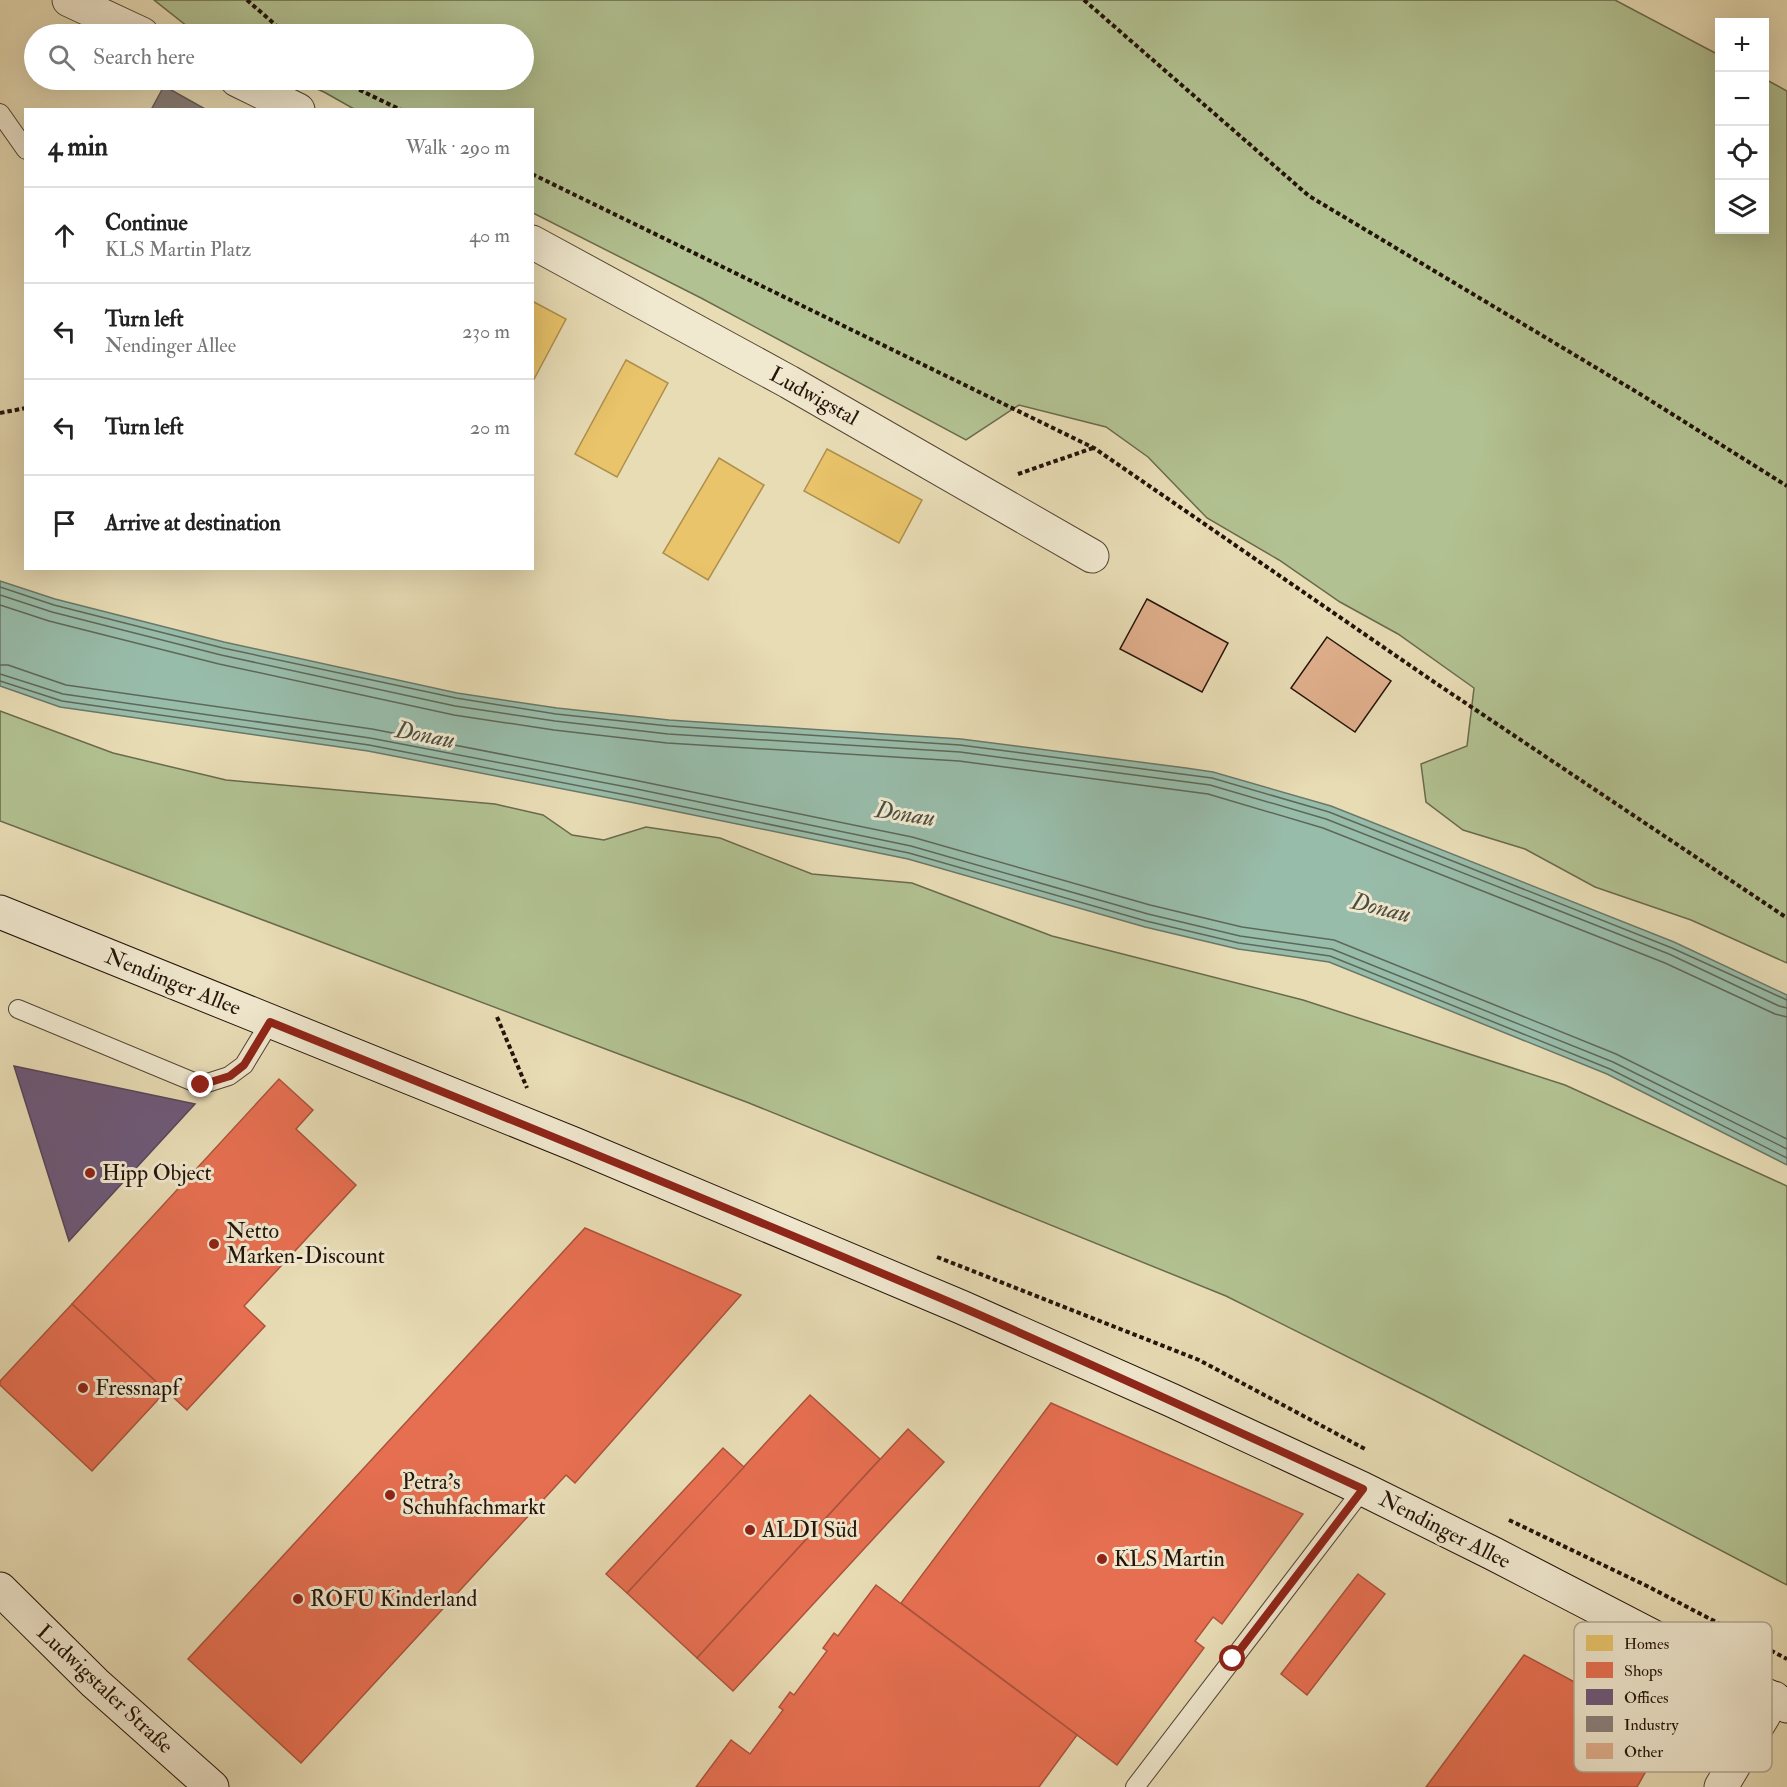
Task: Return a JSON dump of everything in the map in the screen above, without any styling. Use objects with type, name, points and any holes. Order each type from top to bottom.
[{"type":"street","points":[[69,0],[121,24]]},
{"type":"street","points":[[257,90],[294,108]]},
{"type":"street","name":"Ludwigstal","points":[[534,243],[789,382],[1092,556]]},
{"type":"street","name":"Nendinger Allee","points":[[0,912],[523,1124],[970,1311],[1171,1400],[1363,1489],[1624,1622]]},
{"type":"street","name":"Ludwigstaler Straße","points":[[0,1590],[95,1683],[212,1787]]},
{"type":"street","points":[[1772,1715],[1781,1702]]},
{"type":"street","points":[[1721,1787],[1732,1772]]},
{"type":"lane","points":[[0,113],[24,147]]},
{"type":"lane","points":[[18,1009],[201,1085],[230,1076],[244,1065],[270,1022]]},
{"type":"lane","points":[[1135,1787],[1363,1489]]},
{"type":"path","points":[[247,0],[275,24]]},
{"type":"path","points":[[1083,0],[1309,196],[1640,394],[1787,486]]},
{"type":"path","points":[[360,90],[397,108]]},
{"type":"path","points":[[534,175],[1094,448],[1437,684],[1787,918]]},
{"type":"path","points":[[0,413],[24,408]]},
{"type":"path","points":[[976,489],[1094,448]]},
{"type":"path","points":[[497,1017],[530,1095],[523,1124]]},
{"type":"shaded area","points":[[154,0],[1615,0],[1715,53],[1715,234],[1769,234],[1769,81],[1787,91],[1787,963],[1691,920],[1595,887],[1525,849],[1463,830],[1426,802],[1421,764],[1467,746],[1474,688],[1398,634],[1340,602],[1279,560],[1207,518],[1148,457],[1106,427],[1019,405],[966,440],[701,298],[534,214],[534,108],[352,108],[319,90],[534,90],[534,24],[184,24]]},
{"type":"shaded area","points":[[0,711],[113,753],[226,780],[495,804],[543,815],[572,835],[604,840],[646,827],[720,838],[812,874],[912,883],[1052,936],[1303,1000],[1565,1085],[1787,1186],[1787,1585],[1430,1398],[1226,1296],[749,1103],[0,821]]},
{"type":"water","name":"Donau","points":[[0,581],[55,599],[224,642],[457,693],[557,708],[669,720],[961,739],[1186,768],[1213,772],[1331,806],[1674,942],[1787,995],[1787,1165],[1607,1074],[1329,962],[1238,949],[1145,927],[908,859],[630,802],[368,751],[60,707],[0,686]]},
{"type":"building: Homes","points":[[534,302],[566,319],[534,379]]},
{"type":"building: Homes","points":[[626,360],[668,383],[617,477],[575,454]]},
{"type":"building: Homes","points":[[827,449],[922,500],[899,543],[804,491]]},
{"type":"building: Homes","points":[[719,458],[764,485],[708,580],[663,553]]},
{"type":"building: Shops","name":"Netto Marken-Discount","points":[[279,1079],[313,1110],[296,1129],[356,1185],[244,1306],[265,1326],[187,1410],[72,1304]]},
{"type":"building: Shops","points":[[585,1228],[741,1295],[575,1483],[566,1475],[301,1763],[188,1659]]},
{"type":"building: Shops","name":"Fressnapf","points":[[72,1304],[166,1391],[92,1471],[0,1385],[0,1381]]},
{"type":"building: Shops","name":"ALDI Süd","points":[[810,1395],[880,1459],[697,1658],[627,1593]]},
{"type":"building: Shops","name":"KLS Martin","points":[[1051,1403],[1303,1514],[1222,1624],[1213,1617],[1195,1641],[1204,1648],[1117,1765],[901,1603]]},
{"type":"building: Shops","points":[[908,1429],[944,1462],[733,1691],[697,1658]]},
{"type":"building: Shops","points":[[723,1448],[744,1467],[627,1593],[606,1574]]},
{"type":"building: Shops","points":[[1358,1574],[1385,1594],[1307,1695],[1281,1674]]},
{"type":"building: Shops","points":[[876,1585],[1077,1735],[1039,1787],[696,1787],[731,1740],[750,1754],[783,1710],[779,1707],[790,1692],[794,1695],[827,1651],[823,1648],[834,1633],[838,1636]]},
{"type":"building: Shops","points":[[1524,1655],[1574,1682],[1574,1772],[1645,1772],[1637,1787],[1426,1787]]},
{"type":"building: Offices","name":"Hipp Object","points":[[14,1066],[195,1104],[69,1241]]},
{"type":"building: Industry","points":[[162,90],[171,90],[203,108],[152,108]]},
{"type":"building: Other","points":[[1147,599],[1228,643],[1202,692],[1120,649]]},
{"type":"building: Other","points":[[1327,637],[1391,681],[1355,732],[1291,688]]},
{"type":"place","name":"Hipp Object","points":[[90,1173]]},
{"type":"place","name":"Netto Marken-Discount","points":[[214,1244]]},
{"type":"place","name":"Fressnapf","points":[[83,1388]]},
{"type":"place","name":"Petra's Schuhfachmarkt","points":[[390,1495]]},
{"type":"place","name":"ALDI Süd","points":[[750,1530]]},
{"type":"place","name":"KLS Martin","points":[[1102,1559]]},
{"type":"place","name":"ROFU Kinderland","points":[[298,1599]]},
{"type":"route","points":[[201,1085],[230,1076],[244,1065],[270,1022],[574,1144],[961,1307],[1171,1400],[1363,1489],[1233,1659]]}]
